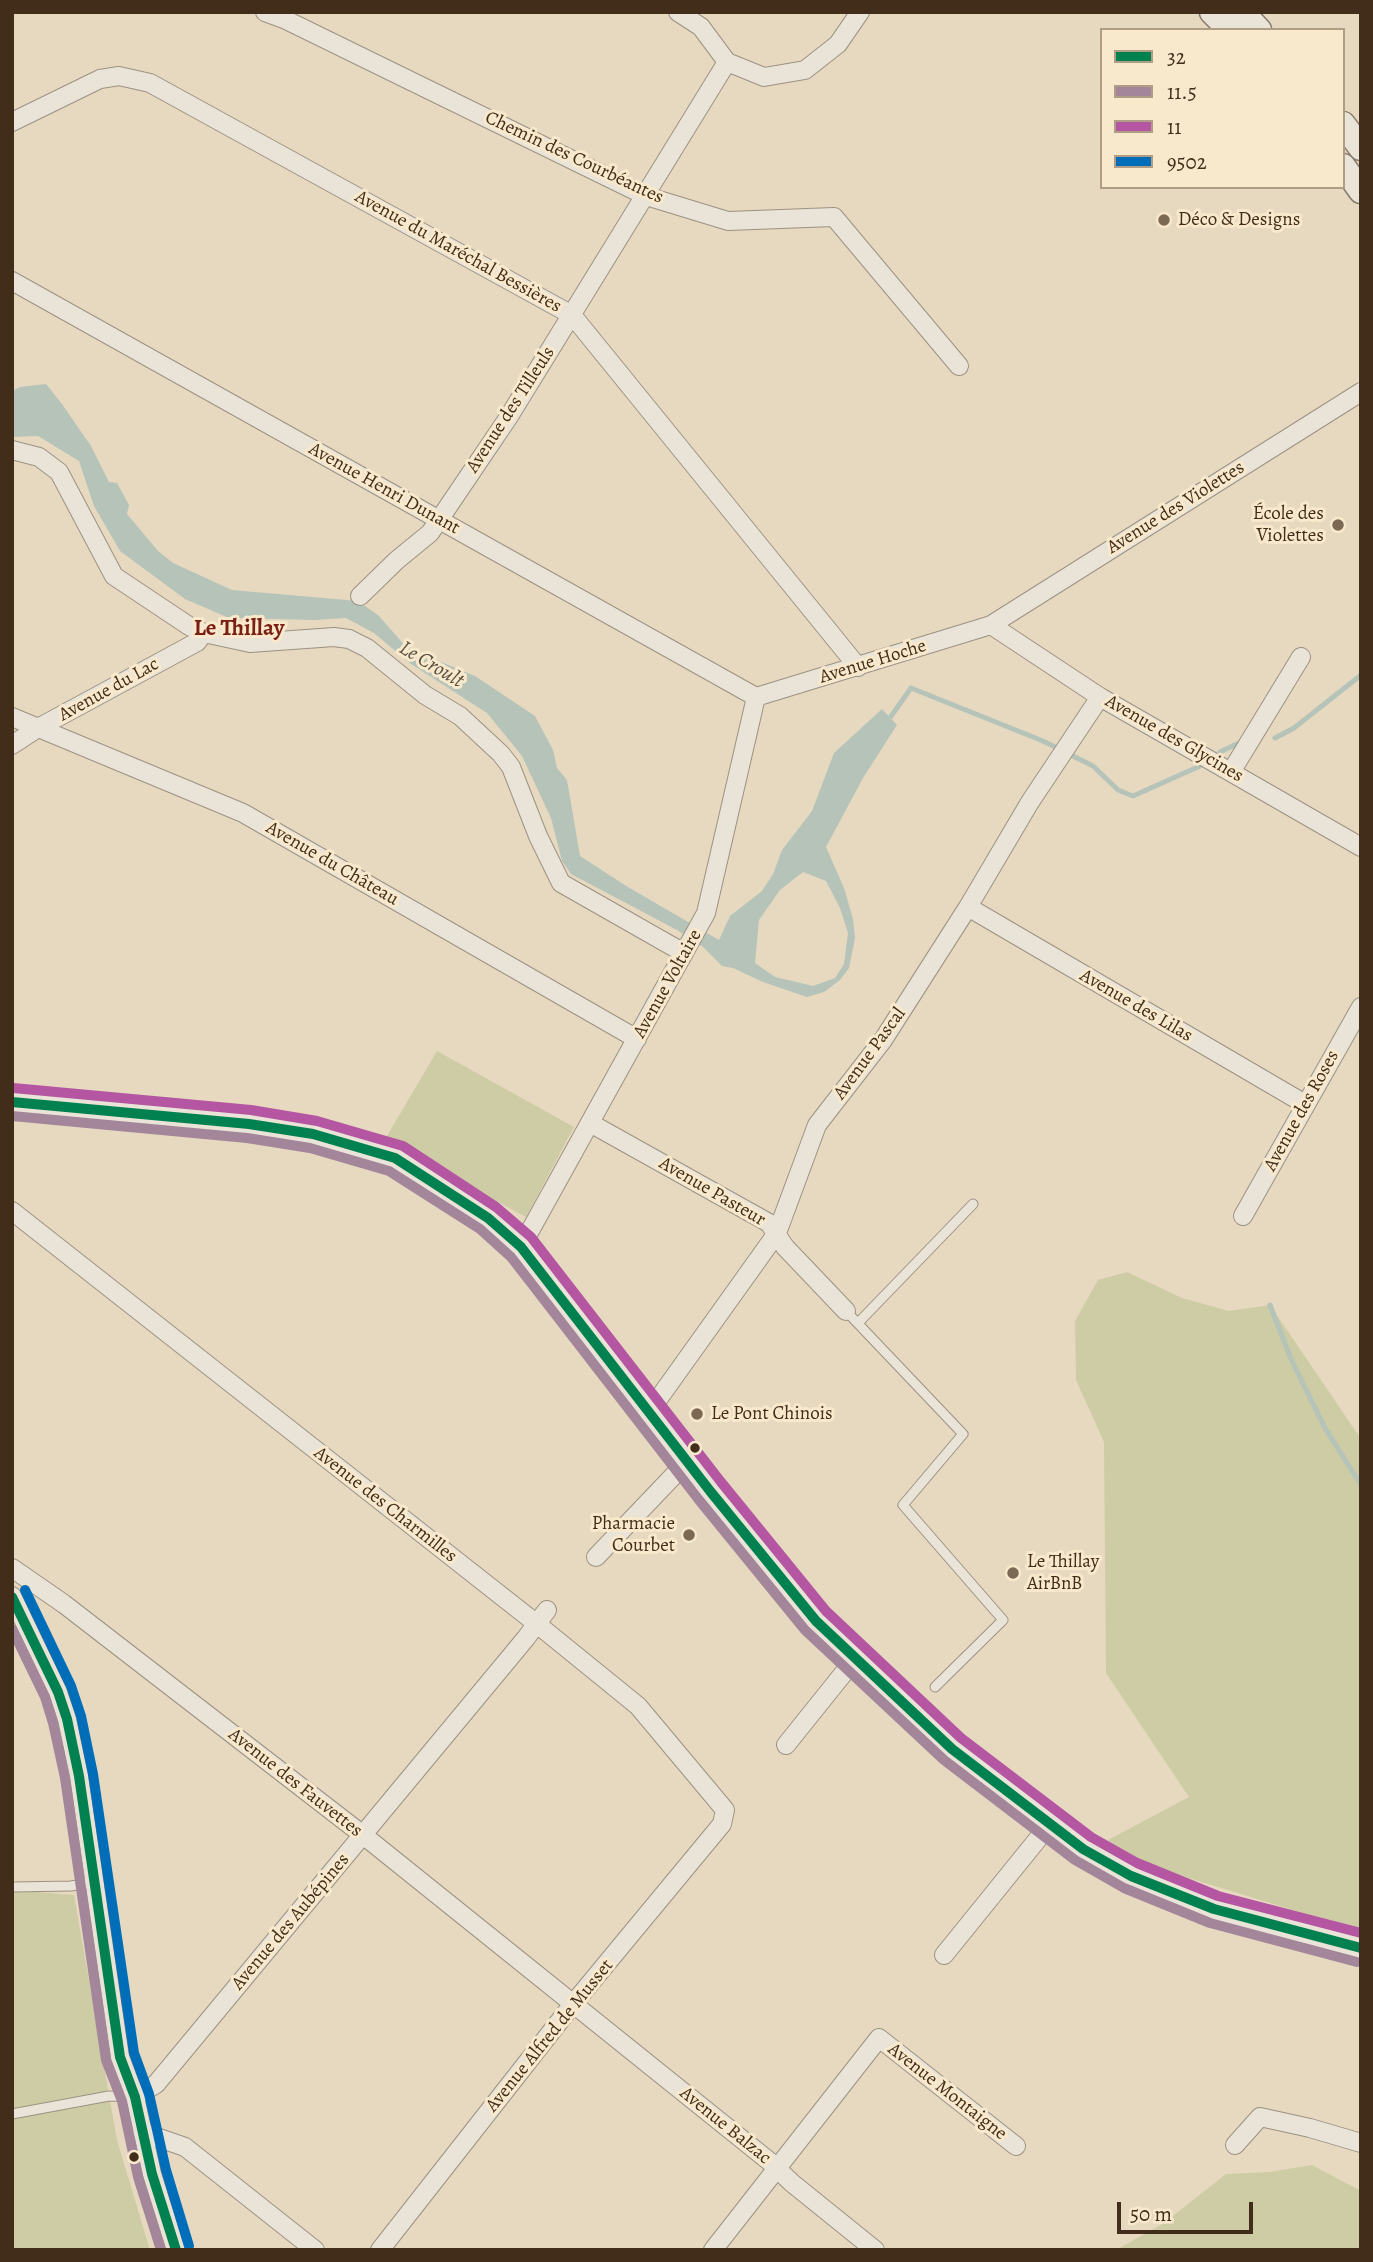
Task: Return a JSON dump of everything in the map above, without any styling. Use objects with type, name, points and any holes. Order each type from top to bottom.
[{"type":"street","name":"Chemin des Courbéantes","points":[[265,12],[646,196],[728,221],[834,217],[959,366]]},
{"type":"street","points":[[678,12],[701,27],[727,62],[764,77],[804,70],[838,44],[860,12]]},
{"type":"street","points":[[1212,12],[1228,28]]},
{"type":"street","points":[[1242,12],[1257,28]]},
{"type":"street","name":"Avenue des Tilleuls","points":[[360,596],[430,533],[439,520],[508,418],[727,62]]},
{"type":"street","name":"Avenue du Maréchal Bessières","points":[[12,121],[100,79],[119,76],[150,83],[572,315],[858,667]]},
{"type":"street","points":[[1345,127],[1361,148]]},
{"type":"street","points":[[1345,169],[1361,191]]},
{"type":"street","name":"Avenue Henri Dunant","points":[[12,281],[755,698]]},
{"type":"street","name":"Avenue des Violettes","points":[[991,625],[1361,392]]},
{"type":"street","points":[[12,450],[40,457],[59,472],[114,576],[189,626],[204,633],[250,643],[334,637],[349,639],[367,648],[425,695],[460,716],[511,767],[538,836],[561,883],[687,948]]},
{"type":"street","name":"Avenue Hoche","points":[[755,698],[991,625]]},
{"type":"street","name":"Avenue des Glycines","points":[[991,625],[1100,697],[1361,846]]},
{"type":"street","name":"Avenue du Lac","points":[[12,744],[197,642],[204,633]]},
{"type":"street","points":[[1231,772],[1301,657]]},
{"type":"street","name":"Avenue Pascal","points":[[649,1412],[777,1233],[817,1125],[878,1049],[968,907],[1030,802],[1100,697]]},
{"type":"street","name":"Avenue Voltaire","points":[[521,1247],[701,925],[709,901],[755,698]]},
{"type":"street","name":"Avenue du Château","points":[[12,717],[243,814],[637,1039]]},
{"type":"street","name":"Avenue des Lilas","points":[[968,907],[1305,1104]]},
{"type":"street","name":"Avenue des Roses","points":[[1243,1216],[1361,1007]]},
{"type":"street","points":[[12,1102],[249,1124],[324,1138],[395,1158],[488,1218],[521,1247],[816,1621],[952,1749],[1083,1849],[1131,1876],[1214,1909],[1361,1948]]},
{"type":"street","name":"Avenue Pasteur","points":[[590,1124],[769,1223],[785,1247],[852,1317]]},
{"type":"street","name":"Avenue des Charmilles","points":[[12,1211],[542,1617],[638,1706],[725,1810],[722,1824]]},
{"type":"street","points":[[596,1557],[678,1471],[689,1463]]},
{"type":"street","name":"Avenue des Fauvettes","points":[[12,1568],[64,1604],[363,1835],[573,2004]]},
{"type":"street","points":[[12,1596],[58,1692],[67,1719],[96,1882],[121,2057],[135,2097],[142,2132],[176,2250]]},
{"type":"street","name":"Avenue des Aubépines","points":[[135,2097],[156,2084],[542,1617]]},
{"type":"street","points":[[786,1745],[855,1659]]},
{"type":"street","name":"Avenue Alfred de Musset","points":[[380,2250],[573,2004],[722,1824]]},
{"type":"street","points":[[944,1955],[1050,1824]]},
{"type":"street","name":"Avenue Balzac","points":[[573,2004],[875,2250]]},
{"type":"street","name":"Avenue Montaigne","points":[[778,2169],[879,2038],[1016,2146]]},
{"type":"street","points":[[1235,2145],[1260,2117],[1361,2143]]},
{"type":"street","points":[[142,2132],[185,2147],[315,2250]]},
{"type":"street","points":[[713,2250],[778,2169]]},
{"type":"lane","points":[[935,1687],[1003,1620],[902,1505],[963,1434],[852,1317],[973,1204]]},
{"type":"lane","points":[[12,1887],[71,1886],[96,1882]]},
{"type":"lane","points":[[12,2114],[109,2096],[135,2097]]},
{"type":"shaded area","points":[[437,1051],[574,1127],[526,1217],[384,1141]]},
{"type":"shaded area","points":[[1127,1272],[1182,1298],[1229,1311],[1270,1305],[1361,1439],[1361,1931],[1130,1860],[1108,1840],[1189,1797],[1106,1673],[1104,1442],[1076,1380],[1075,1321],[1098,1280]]},
{"type":"shaded area","points":[[12,1890],[74,1895],[117,2140],[150,2250],[12,2250]]},
{"type":"shaded area","points":[[1312,2165],[1361,2191],[1361,2250],[1116,2250],[1164,2223],[1226,2174],[1270,2172]]},
{"type":"water","name":"Le Croult","points":[[46,384],[91,446],[109,482],[117,483],[129,505],[127,514],[158,551],[173,563],[232,590],[358,601],[379,616],[407,648],[475,676],[535,716],[553,750],[557,768],[567,780],[580,856],[719,940],[730,916],[762,891],[773,874],[782,850],[812,811],[834,753],[882,709],[897,725],[863,778],[826,847],[844,888],[853,919],[855,938],[849,968],[840,980],[824,992],[807,997],[722,966],[703,947],[677,930],[571,874],[562,861],[551,818],[522,756],[487,713],[411,664],[374,633],[346,618],[229,618],[185,599],[120,551],[94,506],[79,461],[38,436],[12,437],[12,391],[20,387]],"holes":[[[803,872],[826,881],[840,908],[848,933],[844,964],[835,978],[813,986],[775,977],[755,963],[759,920],[780,890]]]},
{"type":"waterway","points":[[1275,738],[1294,728],[1361,675]]},
{"type":"waterway","points":[[887,722],[911,688],[1043,741],[1093,766],[1118,790],[1133,796],[1200,766]]},
{"type":"waterway","points":[[1220,752],[1239,743]]},
{"type":"waterway","points":[[1270,1305],[1291,1359],[1325,1428],[1361,1485]]},
{"type":"transit line","name":"11","points":[[13,1088],[251,1110],[317,1121],[403,1146],[496,1207],[531,1237],[721,1482],[826,1611],[961,1738],[1091,1837],[1137,1863],[1218,1896],[1361,1933]]},
{"type":"transit line","name":"32","points":[[12,1102],[249,1124],[313,1134],[395,1158],[488,1218],[521,1247],[710,1491],[816,1621],[952,1749],[1083,1849],[1131,1876],[1214,1909],[1361,1948]]},
{"type":"transit line","name":"11.5","points":[[12,1116],[247,1138],[310,1148],[389,1171],[480,1229],[511,1257],[699,1500],[805,1630],[944,1760],[1075,1860],[1124,1888],[1210,1923],[1357,1962]]},
{"type":"transit line","name":"9502","points":[[25,1590],[71,1686],[81,1716],[93,1774],[134,2053],[149,2094],[166,2170],[189,2246]]},
{"type":"transit line","name":"32","points":[[12,1597],[58,1692],[67,1719],[79,1776],[120,2057],[135,2097],[152,2174],[176,2250]]},
{"type":"transit line","name":"11.5","points":[[12,1629],[45,1697],[53,1723],[65,1778],[106,2060],[122,2101],[138,2177],[161,2250]]},
{"type":"place","name":"Déco & Designs","points":[[1164,220]]},
{"type":"place","name":"École des Violettes","points":[[1338,525]]},
{"type":"place","name":"Le Pont Chinois","points":[[697,1414]]},
{"type":"place","name":"Pharmacie Courbet","points":[[689,1535]]},
{"type":"place","name":"Le Thillay AirBnB","points":[[1013,1573]]},
{"type":"district","name":"Le Thillay","points":[[239,629]]}]
